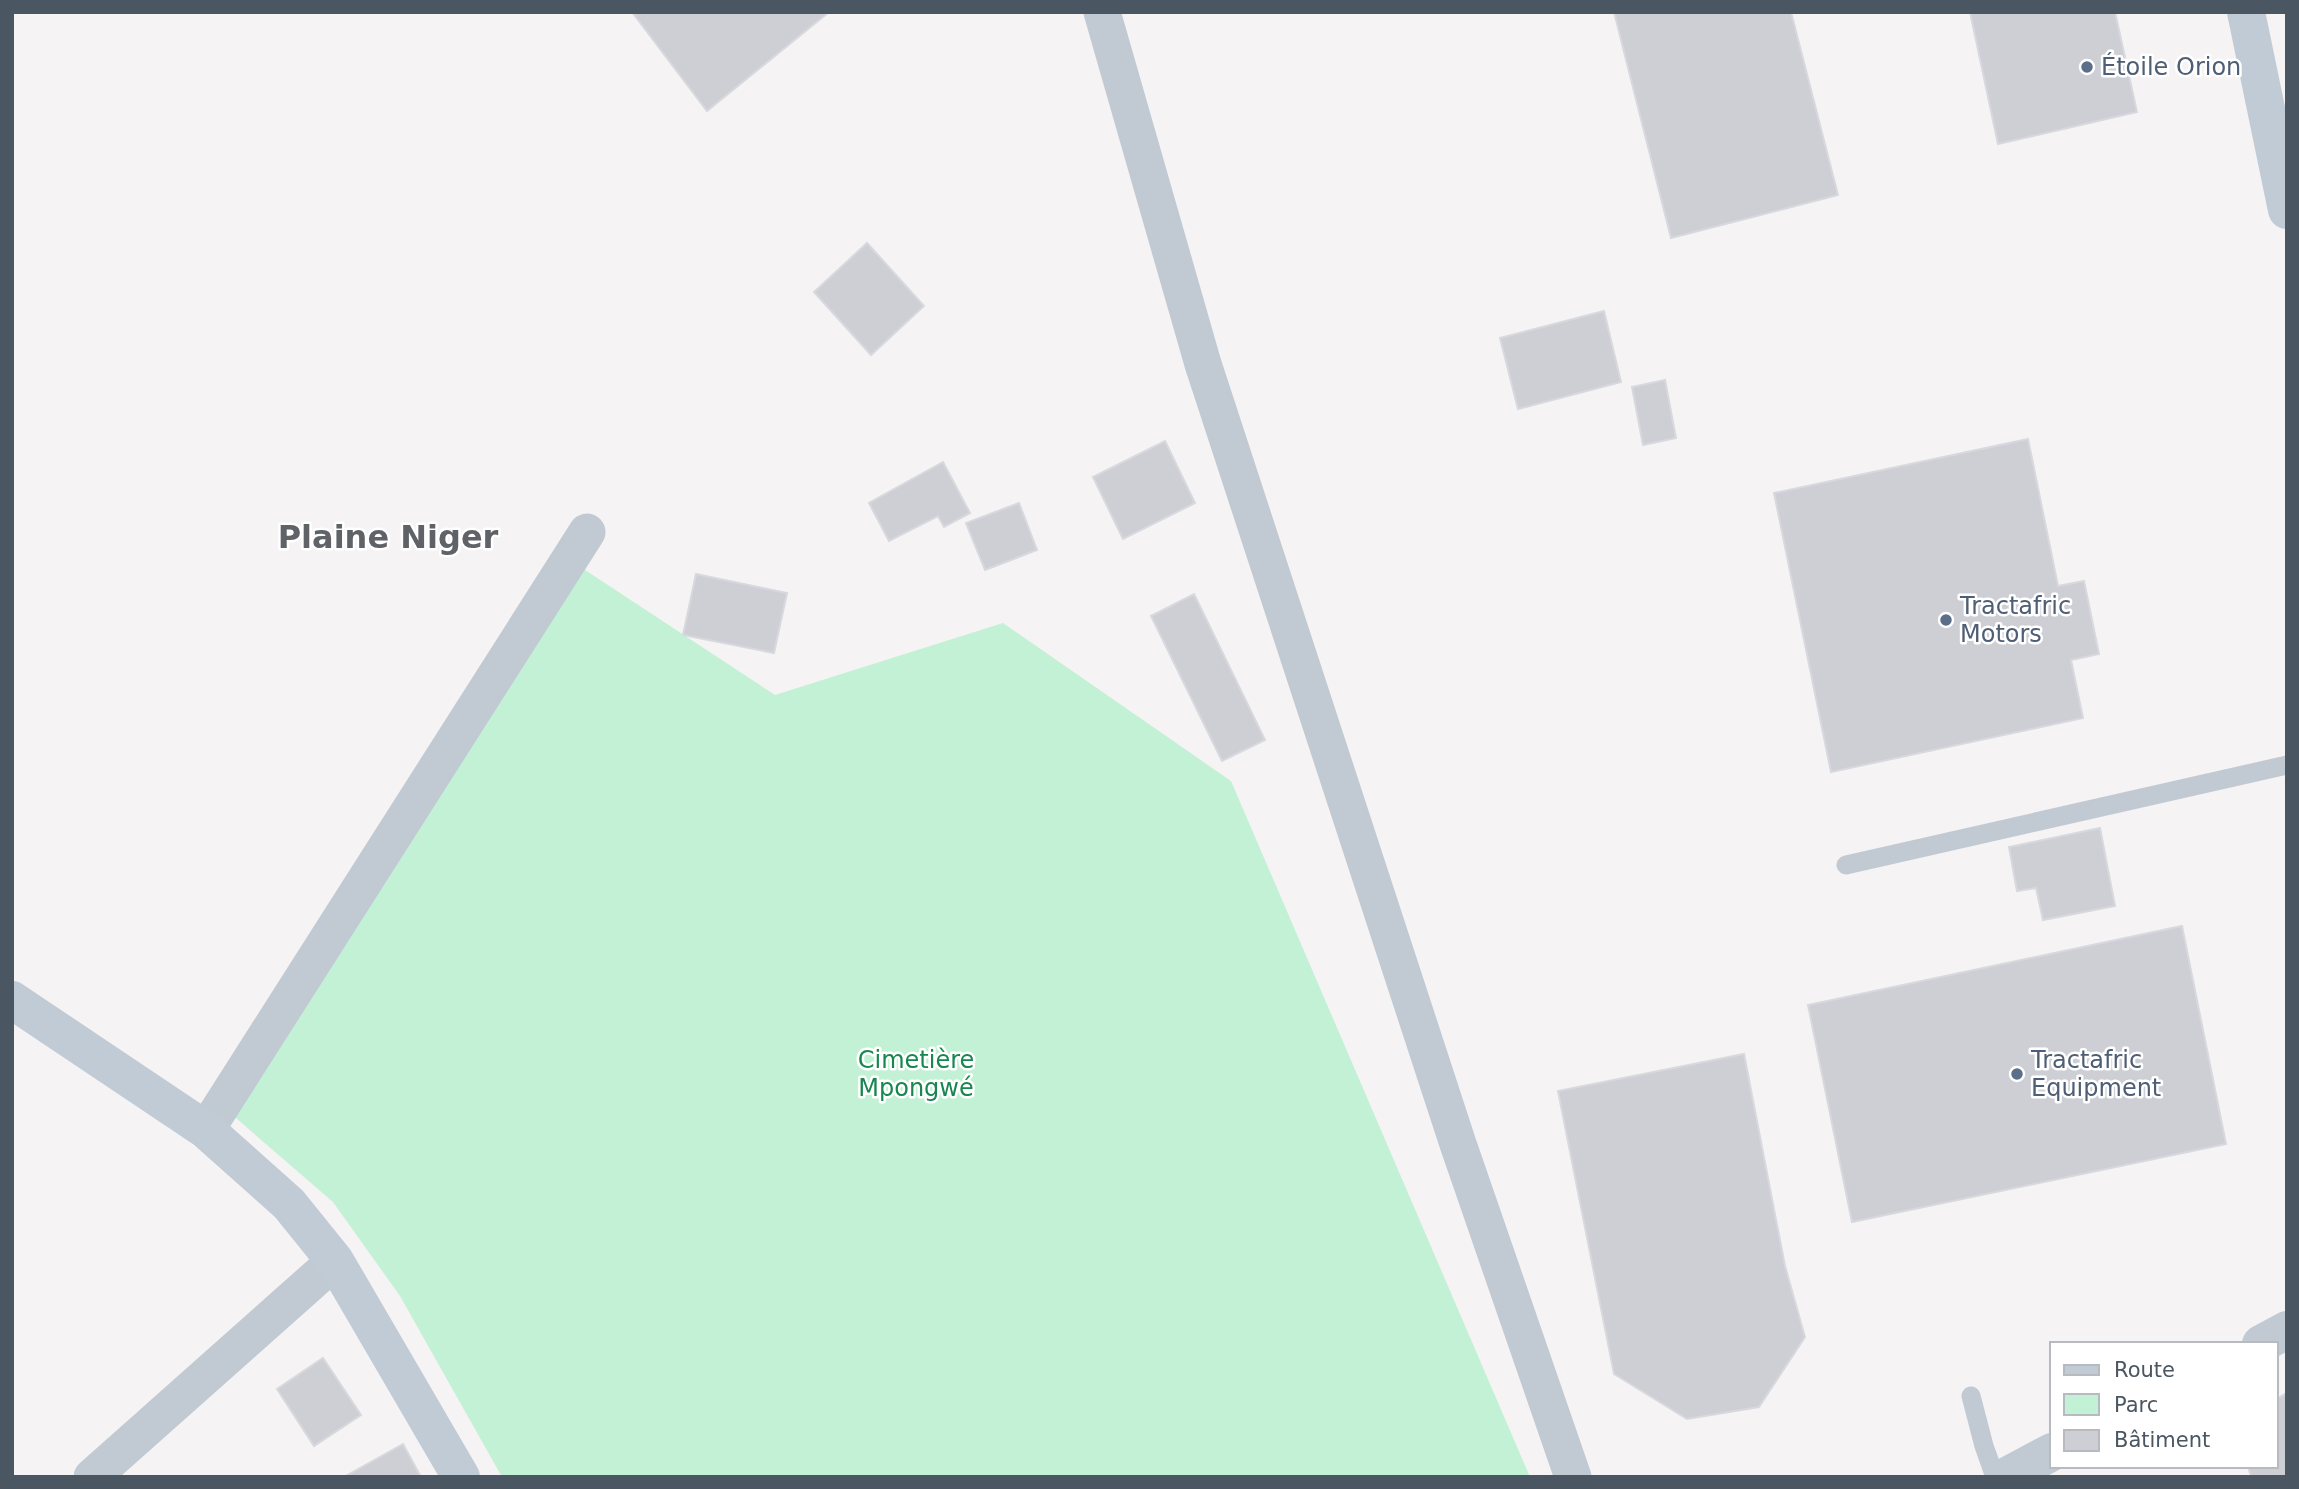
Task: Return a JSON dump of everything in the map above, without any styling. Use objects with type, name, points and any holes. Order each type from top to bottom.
[{"type":"main road","points":[[2246,12],[2287,211]]},
{"type":"main road","points":[[12,1000],[206,1130],[289,1204],[335,1261],[461,1477]]},
{"type":"street","points":[[1102,12],[1203,364],[1458,1144],[1573,1477]]},
{"type":"street","points":[[206,1130],[587,532]]},
{"type":"street","points":[[92,1477],[335,1261]]},
{"type":"street","points":[[2265,1342],[2287,1330]]},
{"type":"street","points":[[2005,1477],[2050,1453]]},
{"type":"lane","points":[[1846,865],[2287,765]]},
{"type":"lane","points":[[1971,1396],[1983,1446],[1995,1477]]},
{"type":"green space","name":"Cimetière Mpongwé","points":[[579,566],[775,695],[1003,623],[1231,781],[1530,1477],[502,1477],[400,1296],[333,1202],[229,1112]]},
{"type":"building","points":[[632,12],[829,12],[707,111]]},
{"type":"building","points":[[1614,12],[1791,12],[1838,195],[1671,238]]},
{"type":"building","points":[[1970,12],[2115,12],[2137,112],[1998,144]]},
{"type":"building","points":[[867,243],[924,306],[871,355],[814,292]]},
{"type":"building","points":[[1604,311],[1621,382],[1518,409],[1500,338]]},
{"type":"building","points":[[1665,380],[1676,438],[1643,445],[1632,387]]},
{"type":"building","name":"Tractafric Motors","points":[[2028,439],[2058,586],[2084,581],[2099,654],[2071,660],[2083,718],[1831,772],[1774,493]]},
{"type":"building","points":[[1165,441],[1195,503],[1123,539],[1093,477]]},
{"type":"building","points":[[943,462],[970,513],[944,527],[938,516],[889,541],[869,503]]},
{"type":"building","points":[[1019,503],[1037,550],[985,570],[966,523]]},
{"type":"building","points":[[696,574],[787,593],[774,653],[683,635]]},
{"type":"building","points":[[1194,594],[1265,740],[1222,761],[1151,616]]},
{"type":"building","points":[[2100,828],[2115,906],[2043,920],[2036,888],[2017,891],[2009,847]]},
{"type":"building","name":"Tractafric Equipment","points":[[2182,926],[2226,1144],[1852,1222],[1808,1005]]},
{"type":"building","points":[[1744,1054],[1785,1266],[1805,1337],[1759,1407],[1687,1419],[1614,1374],[1558,1091]]},
{"type":"building","points":[[323,1358],[361,1415],[314,1446],[277,1389]]},
{"type":"building","points":[[2287,1393],[2287,1477],[2251,1477],[2249,1468],[2278,1468],[2278,1398]]},
{"type":"building","points":[[403,1444],[421,1477],[344,1477]]},
{"type":"place","name":"Étoile Orion","points":[[2087,67]]},
{"type":"place","name":"Tractafric Motors","points":[[1946,620]]},
{"type":"place","name":"Tractafric Equipment","points":[[2017,1074]]},
{"type":"district","name":"Plaine Niger","points":[[388,537]]}]
